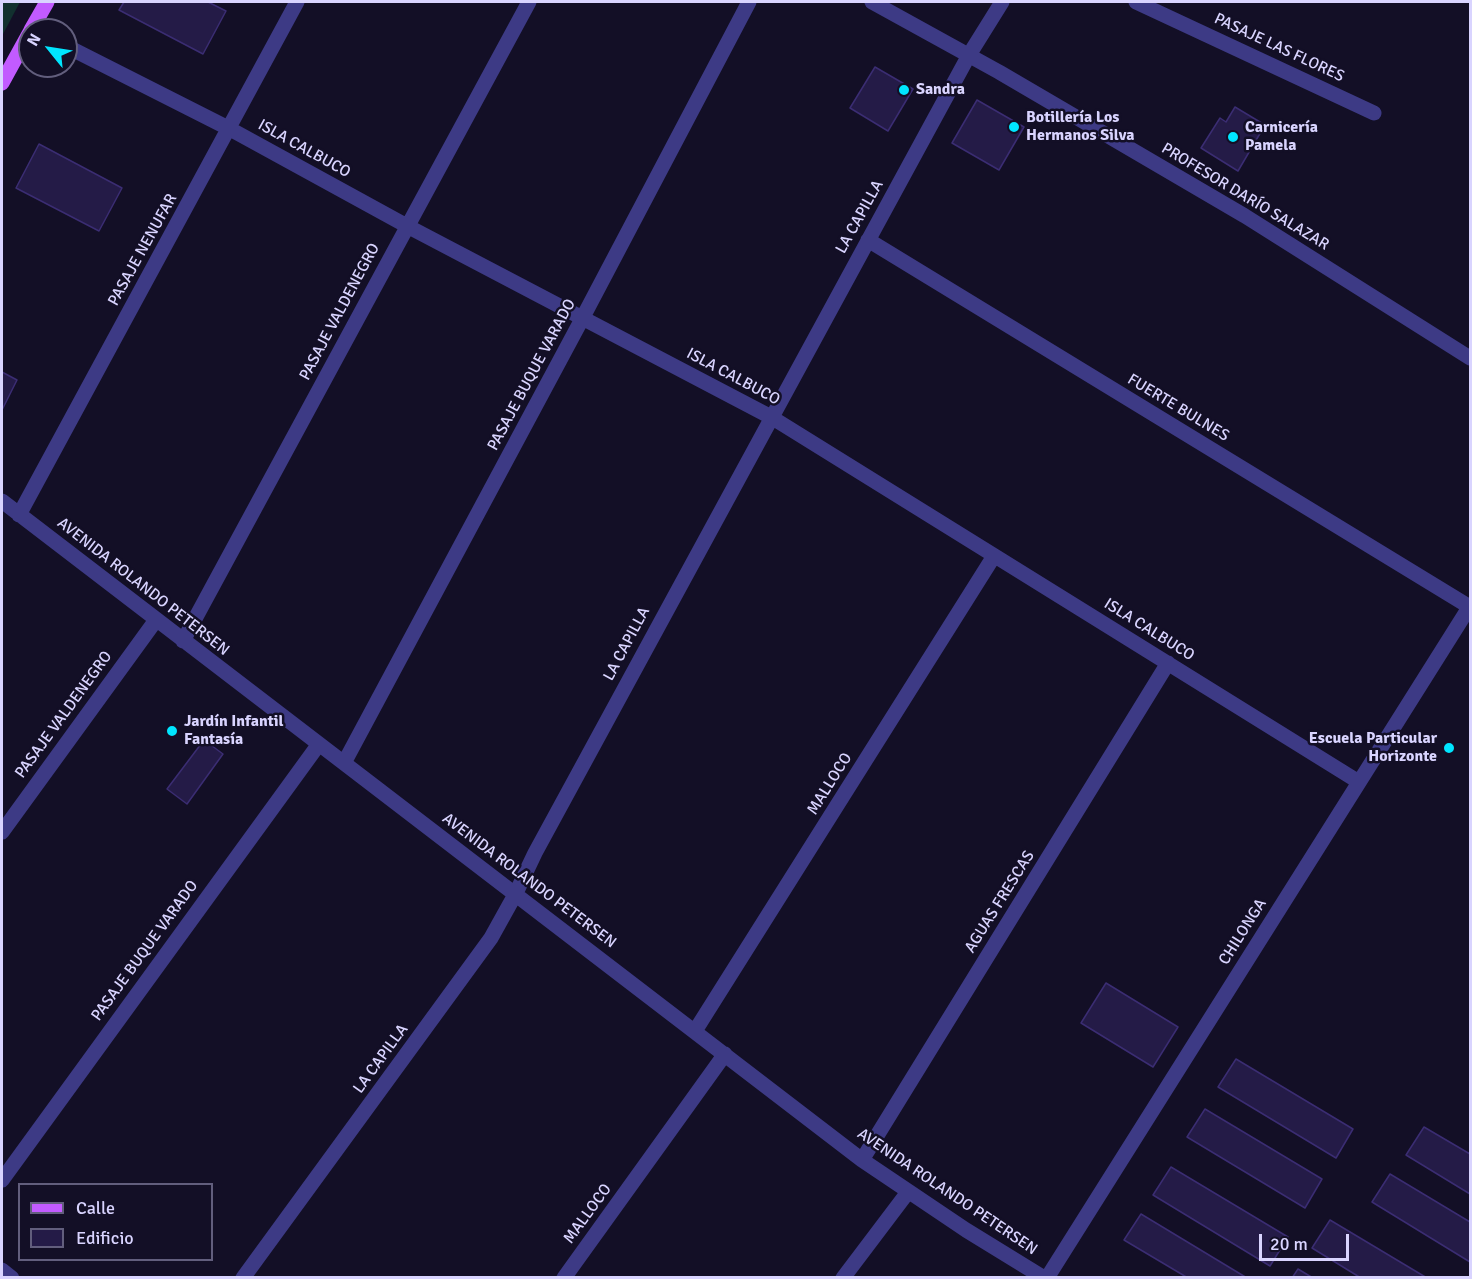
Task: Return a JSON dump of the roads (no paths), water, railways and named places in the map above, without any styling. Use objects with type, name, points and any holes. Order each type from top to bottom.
[{"type":"main road","points":[[38,18],[47,2]]},
{"type":"main road","points":[[2,83],[18,55]]},
{"type":"street","name":"PASAJE NENUFAR","points":[[19,515],[297,2]]},
{"type":"street","name":"PASAJE VALDENEGRO","points":[[183,641],[530,2]]},
{"type":"street","name":"PASAJE BUQUE VARADO","points":[[344,763],[749,2]]},
{"type":"street","name":"PROFESOR DARÍO SALAZAR","points":[[872,2],[969,55],[1245,216],[1470,358]]},
{"type":"street","name":"LA CAPILLA","points":[[243,1278],[480,953],[516,893],[535,853],[771,417],[969,55],[1002,2]]},
{"type":"street","name":"PASAJE LAS FLORES","points":[[1136,2],[1374,113]]},
{"type":"street","name":"ISLA CALBUCO","points":[[78,52],[230,129],[407,226],[771,417],[1359,782]]},
{"type":"street","name":"FUERTE BULNES","points":[[868,240],[1470,607]]},
{"type":"street","name":"AVENIDA ROLANDO PETERSEN","points":[[2,501],[862,1160],[966,1230],[1046,1278]]},
{"type":"street","name":"MALLOCO","points":[[695,1031],[994,556]]},
{"type":"street","name":"CHILONGA","points":[[1046,1278],[1470,607]]},
{"type":"street","name":"PASAJE VALDENEGRO","points":[[2,832],[156,620]]},
{"type":"street","name":"AGUAS FRESCAS","points":[[862,1160],[1168,663]]},
{"type":"street","name":"PASAJE BUQUE VARADO","points":[[2,1180],[319,744]]},
{"type":"street","name":"MALLOCO","points":[[564,1278],[725,1054]]},
{"type":"street","points":[[843,1278],[908,1192]]},
{"type":"street","points":[[2,1270],[12,1278]]},
{"type":"place","name":"Sandra","points":[[904,90]]},
{"type":"place","name":"Botillería Los Hermanos Silva","points":[[1014,127]]},
{"type":"place","name":"Carnicería Pamela","points":[[1233,137]]},
{"type":"place","name":"Jardín Infantil Fantasía","points":[[172,731]]},
{"type":"place","name":"Escuela Particular Horizonte","points":[[1449,748]]}]
